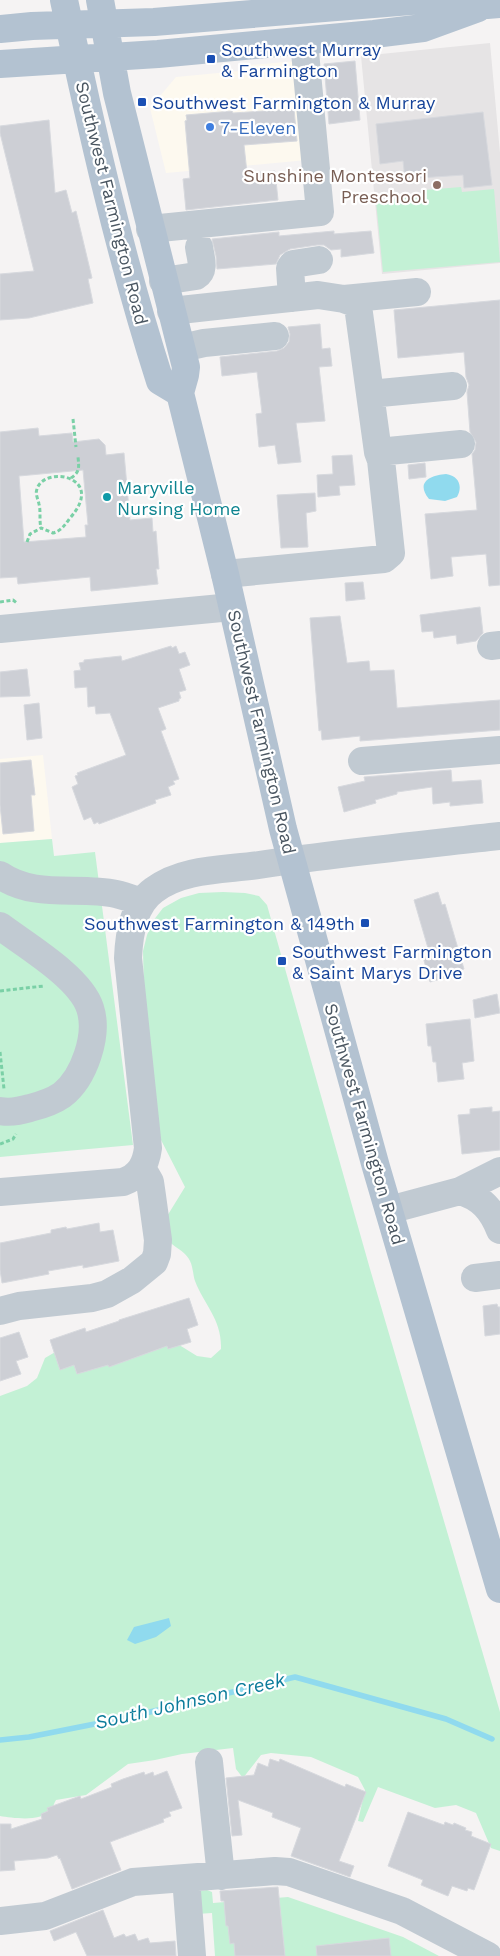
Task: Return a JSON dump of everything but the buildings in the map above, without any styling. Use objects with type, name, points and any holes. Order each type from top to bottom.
[{"type":"main road","points":[[0,29],[66,12],[102,12],[154,22],[289,5],[422,0],[493,4]]},
{"type":"main road","points":[[0,64],[158,54],[423,28],[493,4]]},
{"type":"main road","name":"Southwest Farmington Road","points":[[66,12],[143,329],[160,381],[180,393]]},
{"type":"main road","name":"Southwest Farmington Road","points":[[102,12],[116,93],[163,281],[182,348],[185,375],[180,393],[225,574],[283,829],[389,1210],[500,1589]]},
{"type":"street","points":[[150,229],[320,212],[304,41]]},
{"type":"street","points":[[163,281],[200,274],[202,268],[199,246]]},
{"type":"street","points":[[292,298],[290,268],[293,264],[319,260]]},
{"type":"street","points":[[344,300],[417,292]]},
{"type":"street","points":[[171,311],[324,295],[355,303],[358,306],[378,452],[381,460],[391,553],[388,556],[364,561],[225,574]]},
{"type":"street","points":[[182,348],[275,336]]},
{"type":"street","points":[[370,394],[453,386]]},
{"type":"street","points":[[378,452],[461,444]]},
{"type":"street","points":[[0,629],[232,607]]},
{"type":"street","points":[[362,761],[500,750]]},
{"type":"street","points":[[0,1192],[124,1182],[134,1177],[142,1168],[146,1160],[148,1148],[128,958],[129,939],[142,902],[153,891],[180,876],[343,853],[500,836]]},
{"type":"street","points":[[0,875],[8,881],[42,890],[116,894],[142,902]]},
{"type":"street","points":[[0,926],[34,950],[82,993],[90,1008],[92,1026],[89,1052],[84,1064],[63,1094],[48,1103],[17,1111],[0,1111]]},
{"type":"street","points":[[0,1311],[19,1306],[92,1298],[107,1294],[132,1280],[154,1262],[157,1254],[158,1240],[150,1182],[142,1168]]},
{"type":"street","points":[[389,1210],[460,1192],[500,1171]]},
{"type":"street","points":[[460,1192],[473,1195],[482,1201],[500,1230]]},
{"type":"street","points":[[210,1762],[221,1876]]},
{"type":"street","points":[[0,1921],[45,1916],[133,1882],[275,1871],[289,1872],[402,1910],[488,1956]]},
{"type":"street","points":[[186,1878],[192,1956]]},
{"type":"path","points":[[73,419],[76,447]]},
{"type":"path","points":[[72,478],[78,474],[80,469],[78,457]]},
{"type":"path","points":[[51,477],[72,478],[77,481],[81,489],[80,504],[77,511],[59,531],[53,534],[40,528],[40,511],[36,491],[38,486],[51,477]]},
{"type":"path","points":[[27,542],[30,534],[40,528]]},
{"type":"path","points":[[0,991],[72,983]]},
{"type":"shaded area","name":"Sunshine Montessori Preschool","points":[[490,43],[500,153],[500,263],[382,274],[361,56]]},
{"type":"shaded area","points":[[297,61],[307,160],[166,173],[150,108],[176,77],[239,71],[239,66]]},
{"type":"shaded area","points":[[43,755],[52,839],[0,843],[0,759]]},
{"type":"green space","points":[[461,187],[462,192],[494,189],[500,262],[383,272],[376,201],[425,196],[425,190]]},
{"type":"green space","points":[[52,839],[54,856],[95,852],[133,1145],[0,1157],[0,843]]},
{"type":"green space","points":[[223,892],[259,896],[267,905],[370,1269],[500,1712],[500,1851],[491,1848],[476,1813],[456,1805],[435,1808],[378,1787],[363,1822],[358,1821],[365,1790],[358,1777],[311,1757],[271,1753],[261,1755],[243,1778],[236,1769],[233,1748],[182,1754],[128,1764],[86,1795],[56,1800],[51,1810],[40,1817],[12,1818],[0,1816],[0,1396],[27,1386],[37,1378],[45,1358],[57,1351],[176,1343],[197,1356],[211,1358],[221,1349],[219,1329],[195,1281],[190,1261],[184,1253],[167,1239],[161,1226],[185,1187],[160,1138],[144,991],[143,951],[153,921],[163,908],[181,898],[199,893]]},
{"type":"green space","points":[[207,1890],[212,1892],[213,1903],[288,1897],[403,1937],[439,1956],[215,1956],[212,1913],[197,1914],[201,1891]]},
{"type":"water","points":[[446,474],[454,477],[459,482],[460,489],[457,497],[445,501],[429,499],[425,493],[424,484],[430,478]]},
{"type":"water","points":[[169,1618],[171,1626],[156,1637],[135,1644],[127,1640],[134,1627]]},
{"type":"waterway","name":"South Johnson Creek","points":[[0,1740],[29,1737],[125,1718],[295,1677],[446,1719],[492,1739]]},
{"type":"place","name":"Southwest Murray & Farmington","points":[[211,59]]},
{"type":"place","name":"Southwest Farmington & Murray","points":[[142,102]]},
{"type":"place","name":"7-Eleven","points":[[210,127]]},
{"type":"place","name":"Sunshine Montessori Preschool","points":[[437,185]]},
{"type":"place","name":"Maryville Nursing Home","points":[[107,497]]},
{"type":"place","name":"Southwest Farmington & 149th","points":[[365,923]]},
{"type":"place","name":"Southwest Farmington & Saint Marys Drive","points":[[282,961]]}]
